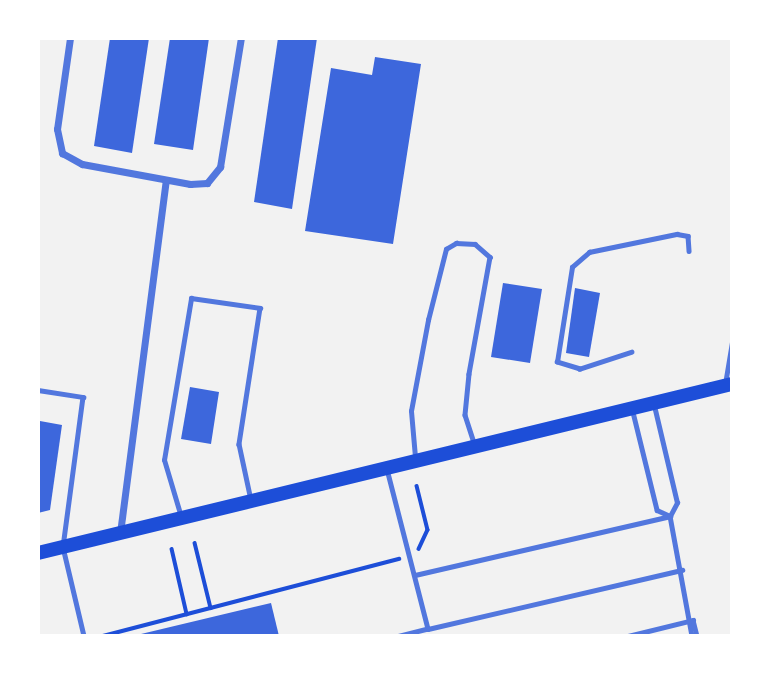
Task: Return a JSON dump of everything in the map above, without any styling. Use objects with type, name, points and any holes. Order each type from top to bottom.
[{"type":"main road","points":[[38,553],[728,384]]},
{"type":"street","points":[[71,38],[59,150],[82,164],[166,180],[208,183],[225,150],[241,38]]},
{"type":"street","points":[[120,533],[166,180]]},
{"type":"lane","points":[[632,352],[580,369],[560,366],[556,358],[572,267],[589,253],[677,234],[688,236],[690,251]]},
{"type":"lane","points":[[415,461],[411,411],[446,249],[456,243],[475,244],[490,257],[466,401],[475,446]]},
{"type":"lane","points":[[181,518],[164,460],[191,298],[260,308],[239,444],[251,501]]},
{"type":"lane","points":[[728,384],[732,342]]},
{"type":"lane","points":[[38,390],[83,397],[63,547],[84,635]]},
{"type":"lane","points":[[654,403],[677,503],[670,516],[694,635]]},
{"type":"lane","points":[[632,408],[657,510],[670,516]]},
{"type":"lane","points":[[387,468],[428,629]]},
{"type":"lane","points":[[415,575],[670,516]]},
{"type":"lane","points":[[399,635],[682,570]]},
{"type":"lane","points":[[628,635],[693,620]]},
{"type":"path","points":[[417,486],[428,530],[419,549]]},
{"type":"path","points":[[195,543],[211,608]]},
{"type":"path","points":[[172,549],[187,614]]},
{"type":"path","points":[[103,635],[401,559]]},
{"type":"building","points":[[110,38],[149,38],[132,153],[94,146]]},
{"type":"building","points":[[170,38],[209,38],[193,150],[154,144]]},
{"type":"building","points":[[278,38],[317,38],[292,209],[254,202]]},
{"type":"building","points":[[375,57],[421,64],[393,244],[305,231],[331,68],[372,75]]},
{"type":"building","points":[[503,283],[542,289],[530,363],[491,357]]},
{"type":"building","points":[[575,288],[600,293],[589,357],[566,353]]},
{"type":"building","points":[[190,387],[219,392],[211,444],[181,439]]},
{"type":"building","points":[[40,421],[62,425],[50,510],[38,513]]},
{"type":"building","points":[[271,603],[279,636],[141,636],[141,634]]}]
